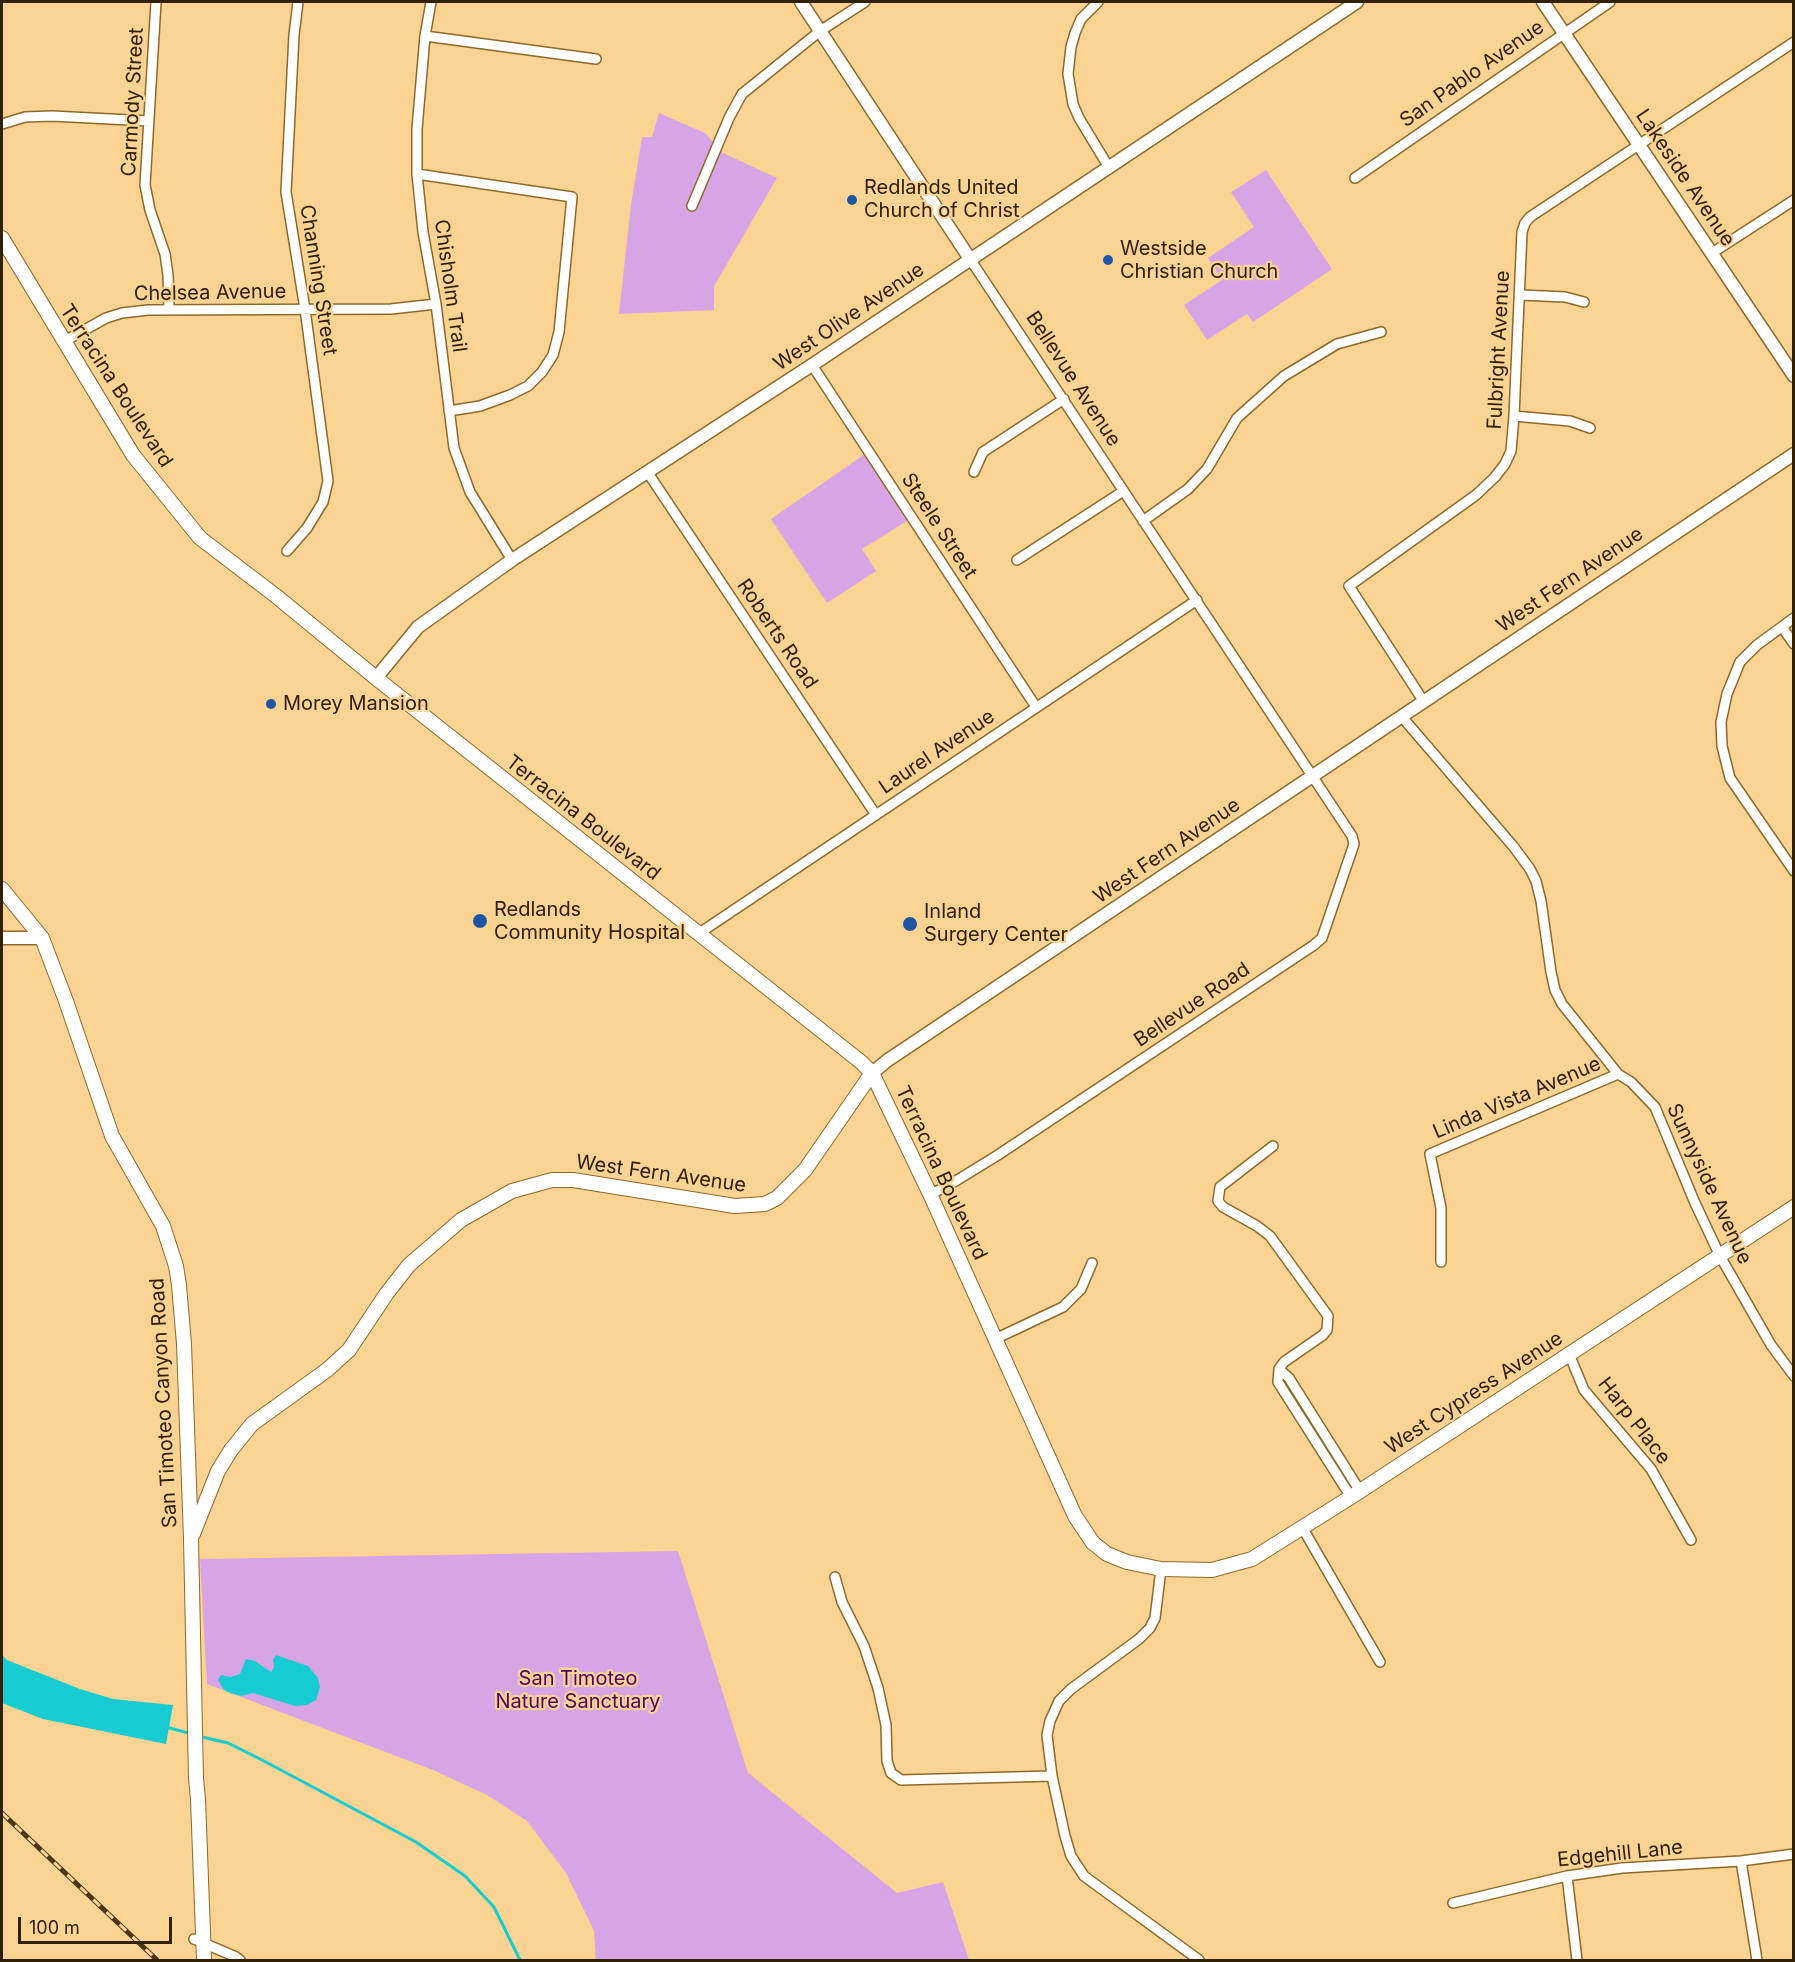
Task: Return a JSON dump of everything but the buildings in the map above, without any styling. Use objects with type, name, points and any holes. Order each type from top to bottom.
[{"type":"main road","name":"Terracina Boulevard","points":[[2,238],[133,455],[200,538],[276,596],[872,1073],[930,1194],[1083,1530],[1093,1543],[1107,1554],[1127,1562],[1161,1569]]},
{"type":"main road","name":"San Timoteo Canyon Road","points":[[2,889],[42,938],[112,1136],[163,1226],[176,1266],[182,1304],[191,1539],[198,1798],[199,1940],[196,1960]]},
{"type":"main road","name":"West Fern Avenue","points":[[191,1539],[218,1471],[231,1450],[248,1430],[327,1370],[349,1350],[409,1264],[461,1220],[512,1191],[552,1180],[573,1180],[735,1206],[765,1204],[777,1198],[805,1170],[872,1073]]},
{"type":"main road","name":"West Cypress Avenue","points":[[1161,1569],[1212,1570],[1252,1559],[1794,1207]]},
{"type":"main road","name":"San Timoteo Canyon Road","points":[[199,1940],[204,1960]]},
{"type":"street","name":"Carmody Street","points":[[156,2],[146,185],[150,210],[165,254],[169,310]]},
{"type":"street","name":"Channing Street","points":[[288,551],[308,528],[323,502],[328,481],[286,182],[298,2]]},
{"type":"street","name":"Chisholm Trail","points":[[430,2],[424,36],[417,129],[417,174],[423,232],[436,304],[454,448],[470,492],[512,560]]},
{"type":"street","name":"Bellevue Avenue","points":[[801,2],[1064,399],[1122,492],[1197,600],[1313,777]]},
{"type":"street","points":[[692,206],[729,118],[742,94],[820,31],[865,2]]},
{"type":"street","points":[[1098,2],[1081,19],[1075,33],[1068,74],[1076,111],[1108,166]]},
{"type":"street","name":"West Olive Avenue","points":[[376,678],[418,627],[512,560],[812,365],[1357,2]]},
{"type":"street","name":"Lakeside Avenue","points":[[1543,2],[1794,376]]},
{"type":"street","name":"San Pablo Avenue","points":[[1355,178],[1610,2]]},
{"type":"street","points":[[424,36],[596,59]]},
{"type":"street","name":"Fulbright Avenue","points":[[1424,702],[1349,586],[1476,495],[1495,477],[1511,451],[1521,295],[1522,232],[1525,223],[1794,42]]},
{"type":"street","points":[[2,124],[25,117],[52,116],[149,121]]},
{"type":"street","points":[[417,174],[572,197],[559,333],[553,355],[542,372],[528,386],[519,391],[480,406],[449,411]]},
{"type":"street","points":[[1713,253],[1794,200]]},
{"type":"street","points":[[1521,295],[1565,297],[1584,302]]},
{"type":"street","name":"Chelsea Avenue","points":[[63,342],[106,318],[122,313],[169,310],[391,309],[436,304]]},
{"type":"street","points":[[1143,521],[1188,489],[1207,469],[1237,418],[1284,376],[1337,344],[1381,332]]},
{"type":"street","name":"Steele Street","points":[[812,365],[1036,707]]},
{"type":"street","points":[[974,472],[983,452],[1064,399]]},
{"type":"street","points":[[1514,416],[1570,422],[1590,428]]},
{"type":"street","name":"West Fern Avenue","points":[[872,1073],[896,1054],[1794,454]]},
{"type":"street","name":"Roberts Road","points":[[648,473],[876,815]]},
{"type":"street","points":[[1017,560],[1122,492]]},
{"type":"street","name":"Laurel Avenue","points":[[698,934],[1197,600]]},
{"type":"street","points":[[1794,618],[1757,645],[1740,662],[1727,694],[1721,722],[1722,746],[1730,778],[1794,871]]},
{"type":"street","points":[[1782,627],[1794,644]]},
{"type":"street","name":"Sunnyside Avenue","points":[[1402,717],[1513,846],[1530,869],[1541,901],[1555,990],[1562,1004],[1618,1074],[1631,1082],[1655,1107],[1720,1256],[1771,1345],[1794,1376]]},
{"type":"street","name":"Bellevue Road","points":[[930,1194],[946,1187],[1008,1149],[1322,938],[1354,844],[1352,836],[1313,777]]},
{"type":"street","points":[[2,938],[42,938]]},
{"type":"street","name":"Linda Vista Avenue","points":[[1441,1262],[1441,1208],[1430,1154],[1618,1074]]},
{"type":"street","points":[[1273,1146],[1221,1186],[1218,1201],[1223,1207],[1270,1236],[1328,1316],[1327,1330],[1323,1335],[1284,1362],[1279,1369],[1278,1383],[1309,1431],[1355,1494]]},
{"type":"street","points":[[995,1338],[1064,1307],[1081,1289],[1092,1263]]},
{"type":"street","name":"Harp Place","points":[[1569,1354],[1584,1390],[1651,1469],[1691,1540]]},
{"type":"street","points":[[1279,1369],[1289,1378],[1318,1425],[1355,1494]]},
{"type":"street","points":[[1309,1431],[1318,1425]]},
{"type":"street","points":[[1302,1527],[1380,1662]]},
{"type":"street","points":[[1161,1569],[1155,1618],[1150,1628],[1139,1639],[1071,1689],[1059,1701],[1050,1721],[1047,1735],[1065,1836],[1071,1856],[1084,1876],[1199,1960]]},
{"type":"street","points":[[835,1577],[842,1602],[864,1646],[878,1688],[886,1725],[887,1761],[891,1773],[901,1780],[1053,1776]]},
{"type":"street","name":"Edgehill Lane","points":[[1454,1903],[1567,1876],[1622,1868],[1741,1861],[1794,1854]]},
{"type":"street","points":[[1741,1861],[1757,1960]]},
{"type":"street","points":[[1567,1876],[1577,1960]]},
{"type":"street","points":[[199,1940],[240,1960]]},
{"type":"green space","points":[[659,113],[705,133],[723,153],[777,178],[714,286],[714,310],[619,314],[631,204],[642,137],[652,137]]},
{"type":"green space","points":[[1266,170],[1332,269],[1253,322],[1247,314],[1207,340],[1184,305],[1222,280],[1208,258],[1254,227],[1231,192]]},
{"type":"green space","points":[[865,454],[907,521],[862,549],[876,571],[827,603],[771,519]]},
{"type":"green space","name":"San Timoteo Nature Sanctuary","points":[[678,1551],[748,1773],[897,1893],[943,1882],[969,1960],[596,1960],[594,1931],[566,1873],[527,1821],[487,1795],[433,1770],[207,1684],[200,1559]]},
{"type":"water","points":[[2,1655],[7,1660],[80,1689],[113,1699],[173,1705],[166,1744],[43,1719],[2,1703]]},
{"type":"water","points":[[276,1655],[308,1666],[318,1678],[320,1687],[316,1700],[307,1705],[295,1706],[253,1693],[241,1696],[224,1690],[218,1680],[221,1675],[231,1677],[240,1674],[246,1659],[255,1661],[271,1672]]},
{"type":"waterway","points":[[166,1727],[192,1734]]},
{"type":"waterway","points":[[198,1736],[228,1743],[264,1761],[416,1842],[465,1876],[494,1907],[520,1960]]},
{"type":"railway","points":[[2,1813],[157,1960]]},
{"type":"place","name":"Redlands United Church of Christ","points":[[852,200]]},
{"type":"place","name":"Westside Christian Church","points":[[1108,260]]},
{"type":"place","name":"Morey Mansion","points":[[271,704]]},
{"type":"place","name":"Redlands Community Hospital","points":[[480,921]]},
{"type":"place","name":"Inland Surgery Center","points":[[910,924]]}]
